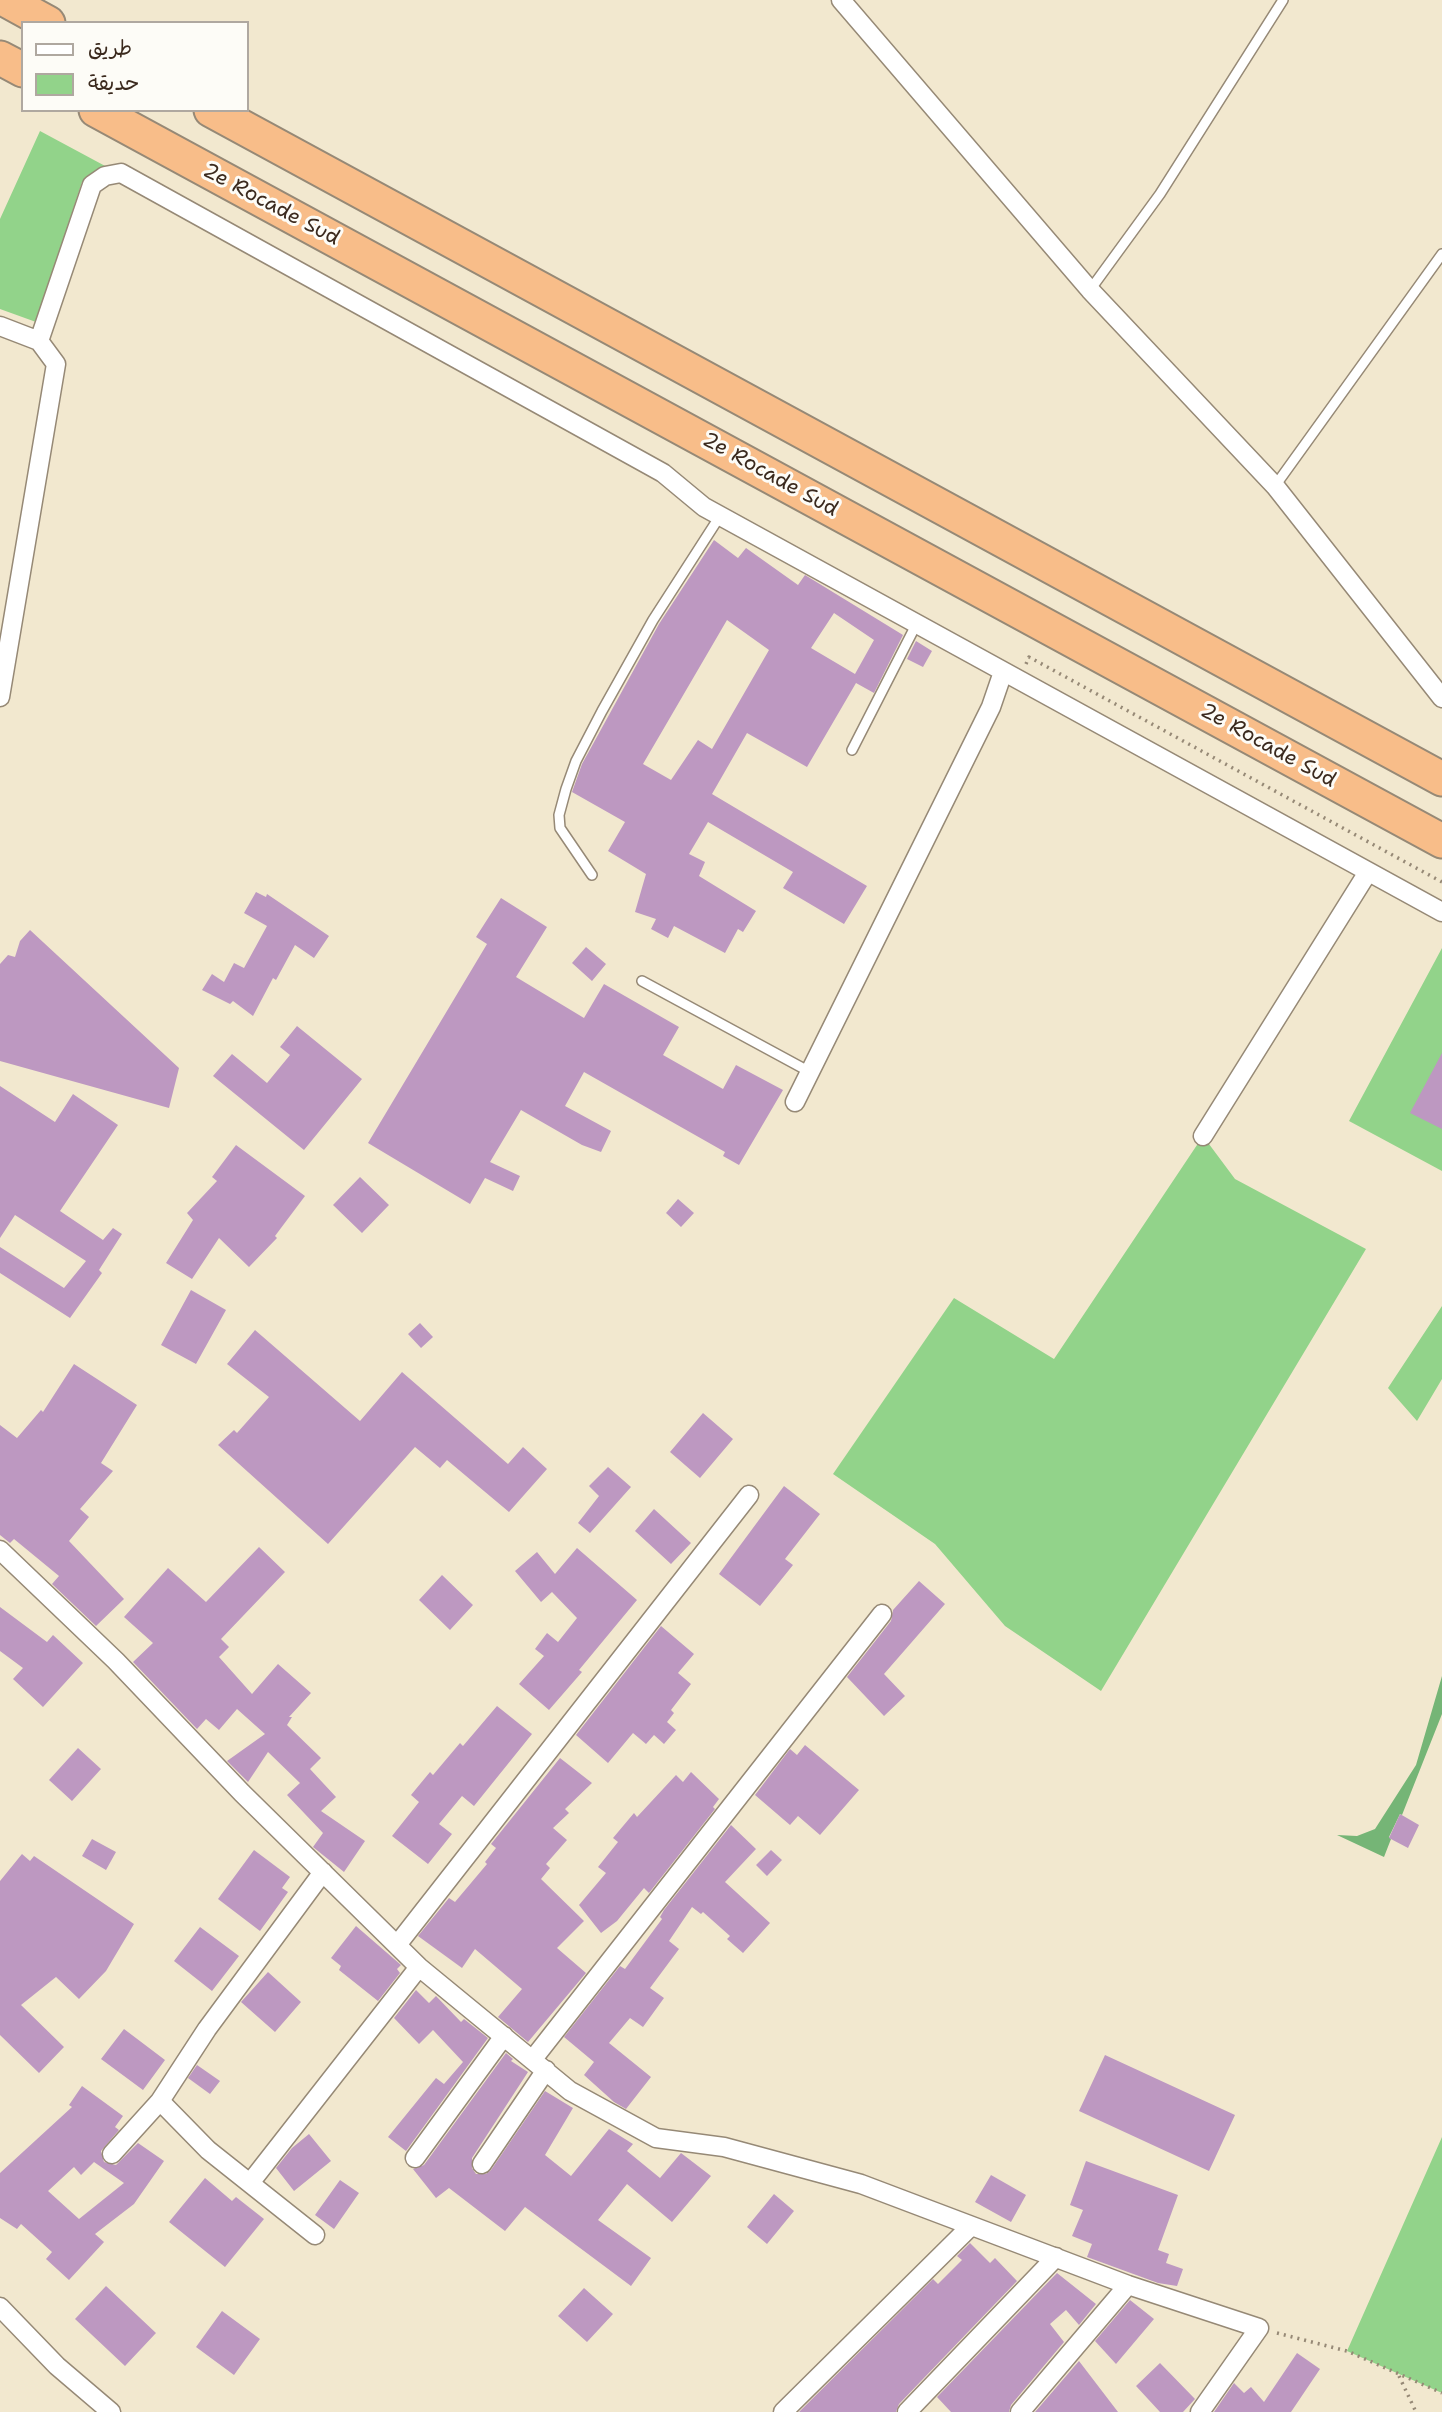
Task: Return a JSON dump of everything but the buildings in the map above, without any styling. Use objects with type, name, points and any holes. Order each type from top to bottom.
[{"type":"highway","points":[[6,0],[44,21]]},
{"type":"highway","points":[[0,58],[21,70]]},
{"type":"highway","name":"2e Rocade Sud","points":[[100,112],[1442,841]]},
{"type":"highway","points":[[215,112],[1442,779]]},
{"type":"street","points":[[841,0],[1090,290],[1275,486],[1442,698]]},
{"type":"street","points":[[39,341],[92,186],[105,176],[121,173],[663,473],[704,507],[720,516],[1442,912]]},
{"type":"street","points":[[0,326],[39,341],[56,364],[0,697]]},
{"type":"street","points":[[795,1102],[991,707],[1010,676]]},
{"type":"street","points":[[1203,1136],[1368,872]]},
{"type":"street","points":[[397,1945],[749,1495]]},
{"type":"street","points":[[0,1550],[116,1661],[419,1967],[570,2091],[656,2138],[723,2147],[861,2183],[1128,2285],[1259,2328],[1200,2412]]},
{"type":"street","points":[[482,2164],[539,2065],[882,1615]]},
{"type":"street","points":[[112,2154],[160,2101],[207,2029],[323,1872]]},
{"type":"street","points":[[250,2183],[419,1967]]},
{"type":"street","points":[[415,2158],[505,2036]]},
{"type":"street","points":[[160,2101],[208,2150],[315,2235]]},
{"type":"street","points":[[783,2412],[971,2226]]},
{"type":"street","points":[[907,2412],[1056,2257]]},
{"type":"street","points":[[1020,2412],[1128,2285]]},
{"type":"street","points":[[0,2306],[57,2366],[111,2412]]},
{"type":"lane","points":[[1090,290],[1160,194],[1283,0]]},
{"type":"lane","points":[[1275,486],[1442,254]]},
{"type":"lane","points":[[592,875],[560,828],[559,815],[569,779],[596,721],[653,620],[720,516]]},
{"type":"lane","points":[[852,750],[917,623]]},
{"type":"lane","points":[[642,981],[810,1072]]},
{"type":"path","points":[[1010,676],[1029,657],[1442,882]]},
{"type":"path","points":[[1259,2328],[1347,2351],[1442,2393]]},
{"type":"path","points":[[1398,2374],[1416,2412]]},
{"type":"green space","points":[[40,131],[107,167],[82,182],[36,322],[0,309],[0,219]]},
{"type":"green space","points":[[1442,948],[1442,1171],[1349,1121]]},
{"type":"green space","points":[[1203,1136],[1235,1179],[1366,1249],[1101,1691],[1005,1626],[935,1544],[833,1474],[954,1298],[1054,1359]]},
{"type":"green space","points":[[1442,1306],[1442,1379],[1417,1421],[1388,1388]]},
{"type":"green space","points":[[1442,1676],[1442,1714],[1402,1815],[1400,1814],[1389,1837],[1391,1839],[1384,1857],[1337,1835],[1357,1836],[1375,1829],[1416,1765]]},
{"type":"green space","points":[[1442,2137],[1442,2393],[1347,2351]]}]
